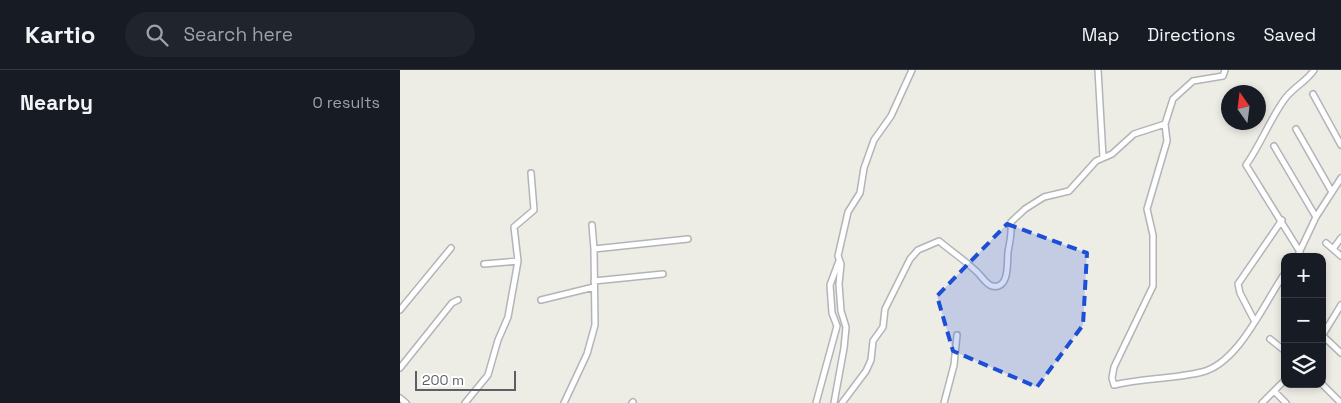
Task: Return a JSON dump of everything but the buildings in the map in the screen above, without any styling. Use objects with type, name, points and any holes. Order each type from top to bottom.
[{"type":"street","points":[[816,403],[837,326],[832,313],[830,285],[839,262],[848,212],[860,192],[871,146],[891,116],[912,70]]},
{"type":"street","points":[[1098,70],[1104,156]]},
{"type":"street","points":[[1225,70],[1223,76],[1194,81],[1174,99],[1165,124],[1167,141],[1146,209],[1153,236],[1153,286],[1114,367],[1112,378],[1114,385],[1136,380],[1203,372],[1234,352],[1245,338],[1254,320],[1281,279]]},
{"type":"street","points":[[1298,253],[1282,220],[1246,165],[1262,142],[1276,111],[1285,98],[1314,70]]},
{"type":"street","points":[[1313,94],[1341,145]]},
{"type":"street","points":[[842,403],[866,371],[871,360],[873,341],[882,327],[885,309],[913,254],[939,241],[964,260],[989,284],[997,285],[1003,282],[1007,275],[1008,253],[1012,235],[1011,222],[1025,209],[1044,197],[1069,191],[1096,161],[1112,154],[1134,134],[1165,124]]},
{"type":"street","points":[[1296,129],[1332,192]]},
{"type":"street","points":[[1274,146],[1316,217]]},
{"type":"street","points":[[465,403],[488,375],[498,340],[508,317],[518,261],[514,227],[534,210],[532,173]]},
{"type":"street","points":[[1298,253],[1316,217],[1341,178]]},
{"type":"street","points":[[1254,320],[1240,293],[1238,284],[1282,220]]},
{"type":"street","points":[[564,403],[594,335],[596,313],[592,225]]},
{"type":"street","points":[[1333,249],[1341,238]]},
{"type":"street","points":[[594,249],[688,239]]},
{"type":"street","points":[[1326,243],[1341,256]]},
{"type":"street","points":[[400,310],[451,248]]},
{"type":"street","points":[[484,264],[518,261]]},
{"type":"street","points":[[834,403],[846,327],[841,311],[839,284],[841,264],[839,262]]},
{"type":"street","points":[[594,281],[663,274]]},
{"type":"street","points":[[541,300],[594,287]]},
{"type":"street","points":[[400,368],[452,303],[458,300]]},
{"type":"street","points":[[1326,329],[1341,305]]},
{"type":"street","points":[[944,403],[954,365],[957,335]]},
{"type":"street","points":[[1270,339],[1281,348]]},
{"type":"street","points":[[1326,339],[1341,353]]},
{"type":"street","points":[[1262,403],[1281,384]]},
{"type":"street","points":[[1326,388],[1341,403]]},
{"type":"street","points":[[1274,391],[1286,403]]},
{"type":"street","points":[[400,398],[406,403]]},
{"type":"highlighted area","points":[[1007,224],[1087,253],[1083,325],[1037,387],[953,351],[937,296]]}]
